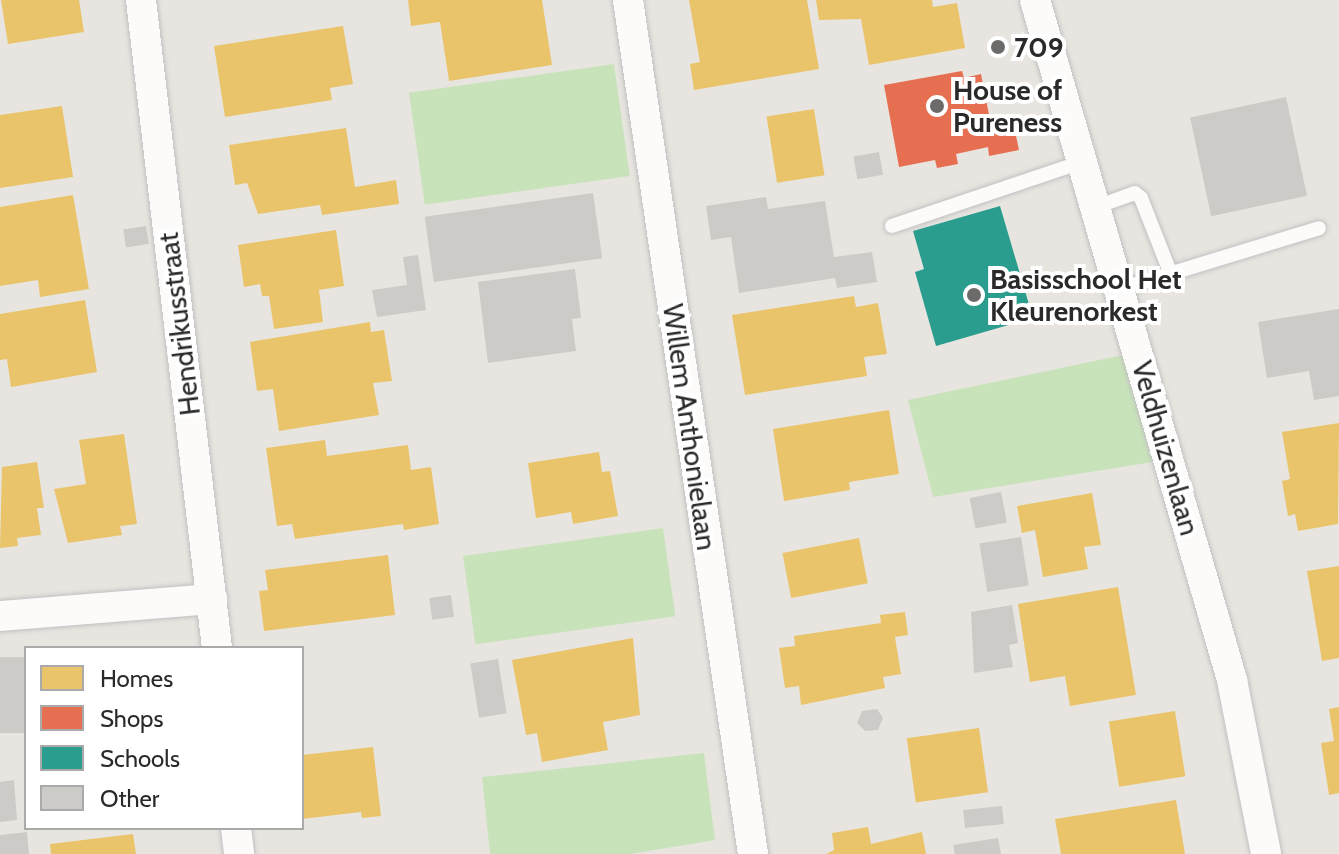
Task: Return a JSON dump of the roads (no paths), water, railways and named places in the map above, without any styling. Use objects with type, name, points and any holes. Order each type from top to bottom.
[{"type":"street","name":"Hendrikusstraat","points":[[141,0],[217,646]]},
{"type":"street","name":"Willem Anthonielaan","points":[[628,0],[753,854]]},
{"type":"street","name":"Veldhuizenlaan","points":[[1035,0],[1232,680],[1266,854]]},
{"type":"street","points":[[0,616],[212,599]]},
{"type":"street","points":[[236,830],[239,854]]},
{"type":"lane","points":[[892,226],[1082,162]]},
{"type":"lane","points":[[1096,207],[1135,193],[1141,198],[1170,272]]},
{"type":"lane","points":[[1120,289],[1319,228]]},
{"type":"place","name":"709","points":[[998,47]]},
{"type":"place","name":"House of Pureness","points":[[937,106]]},
{"type":"place","name":"Basisschool Het Kleurenorkest","points":[[974,295]]}]
